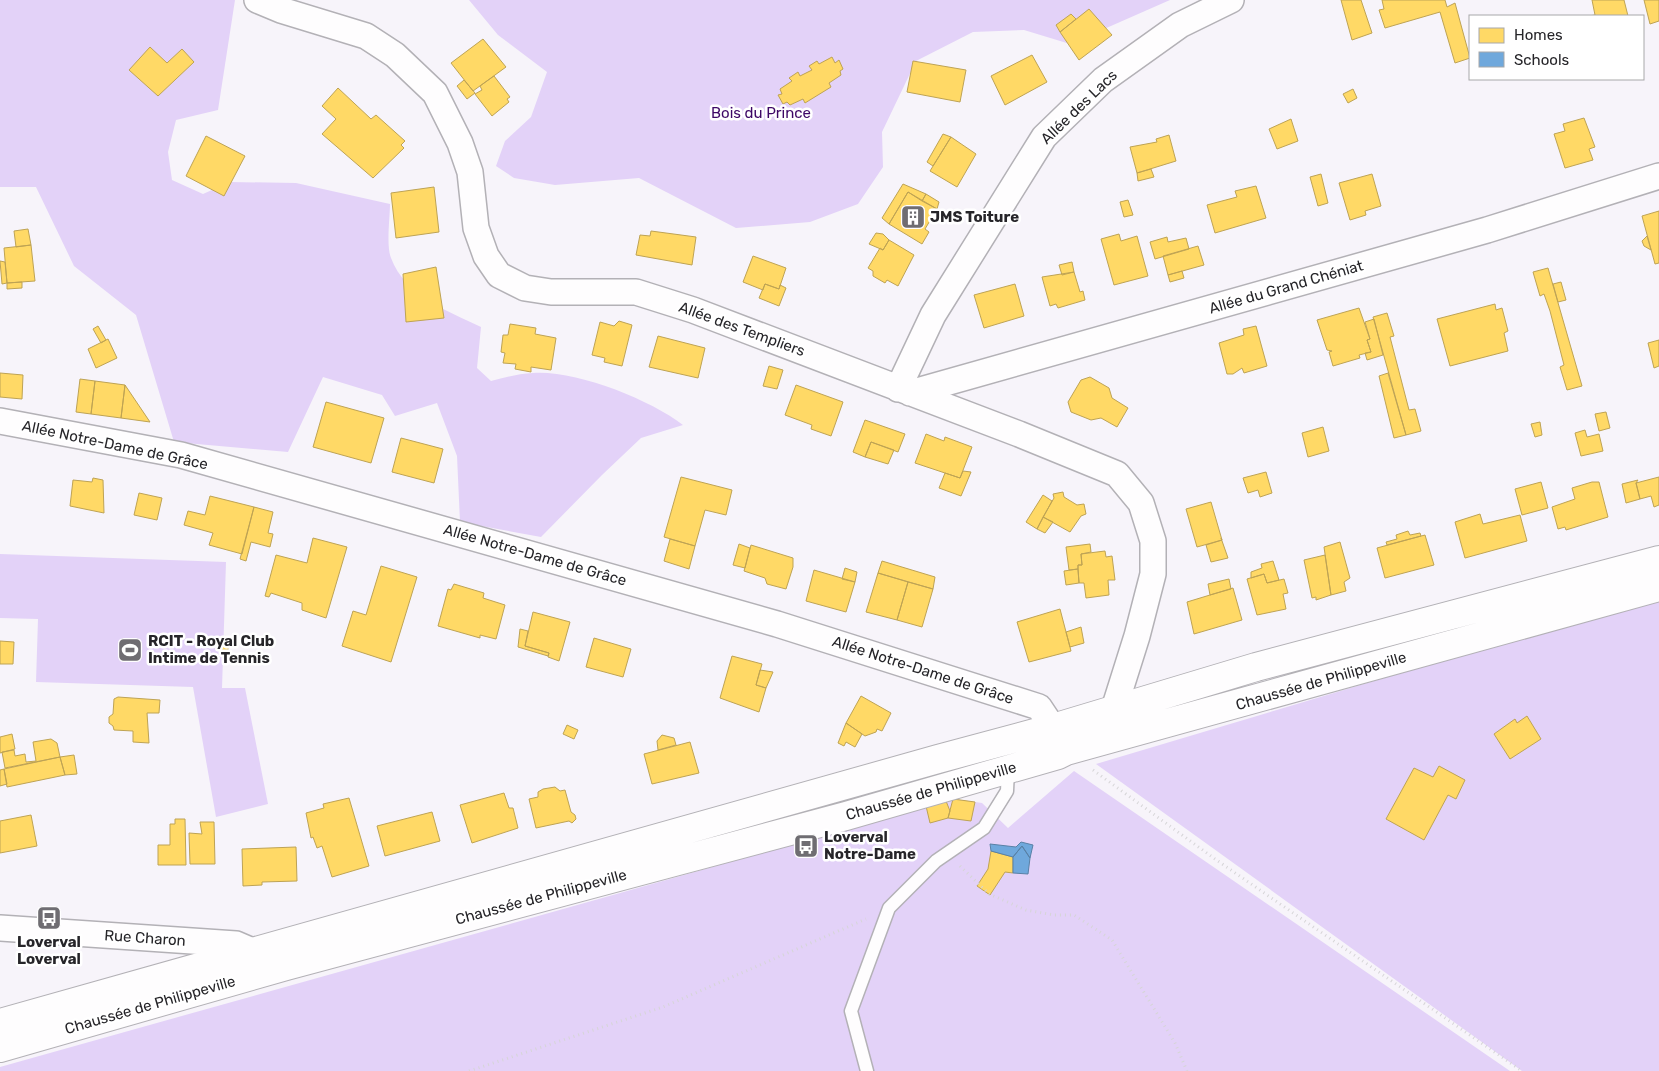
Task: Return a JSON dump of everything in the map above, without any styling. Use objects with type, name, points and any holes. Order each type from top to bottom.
[{"type":"main road","name":"Chaussée de Philippeville","points":[[0,1048],[286,966],[846,816],[1008,769],[1059,745],[1114,708],[1256,667],[1659,560]]},
{"type":"main road","name":"Chaussée de Philippeville","points":[[0,1023],[938,759],[1121,736],[1659,587]]},
{"type":"main road","points":[[1114,708],[1121,736]]},
{"type":"street","name":"Allée des Templiers","points":[[257,0],[281,10],[366,36],[395,55],[435,93],[460,142],[470,172],[476,228],[486,256],[499,275],[525,288],[551,292],[636,292],[693,310],[1020,434],[1117,474],[1141,503],[1153,541],[1153,574],[1137,636],[1114,708]]},
{"type":"street","name":"Allée des Lacs","points":[[904,391],[933,315],[1044,137],[1103,80],[1180,25],[1231,0]]},
{"type":"street","name":"Allée du Grand Chéniat","points":[[904,391],[1487,230],[1659,176]]},
{"type":"street","name":"Allée Notre-Dame de Grâce","points":[[0,422],[181,455],[777,624],[1039,707],[1059,745]]},
{"type":"street","name":"Rue Charon","points":[[0,928],[236,944],[286,966]]},
{"type":"lane","points":[[867,1071],[851,1011],[889,908],[936,861],[984,828],[1008,791],[1008,769]]},
{"type":"path","points":[[1059,745],[1223,864],[1522,1071]]},
{"type":"path","points":[[951,850],[962,870],[989,894],[1026,910],[1074,915],[1112,940],[1174,1043],[1187,1071]]},
{"type":"path","points":[[469,1071],[663,1007],[889,908]]},
{"type":"green space","points":[[0,0],[235,0],[218,110],[176,120],[168,152],[172,180],[203,194],[230,182],[296,183],[390,204],[389,246],[391,258],[398,271],[406,283],[429,301],[481,327],[477,368],[491,381],[533,373],[570,376],[632,396],[669,415],[683,425],[641,438],[541,537],[460,522],[457,456],[437,403],[395,416],[382,395],[323,377],[288,452],[174,442],[136,315],[74,266],[36,187],[0,187]]},
{"type":"green space","name":"Bois du Prince","points":[[469,0],[1170,0],[1070,44],[1024,30],[973,32],[916,61],[882,132],[883,167],[858,204],[810,222],[736,228],[639,178],[555,185],[514,178],[496,166],[505,141],[531,117],[547,72],[498,35]]},
{"type":"green space","name":"RCIT - Royal Club Intime de Tennis","points":[[0,554],[226,562],[222,688],[245,688],[268,804],[216,817],[193,687],[36,682],[38,619],[0,618]]},
{"type":"green space","points":[[1659,596],[1659,1071],[1522,1071],[1096,764]]},
{"type":"green space","points":[[1074,771],[1510,1071],[0,1071],[0,1067],[955,799],[982,803],[1008,828]]},
{"type":"building: Homes","points":[[1341,0],[1361,0],[1372,33],[1352,40]]},
{"type":"building: Homes","points":[[1382,0],[1445,0],[1447,7],[1455,3],[1469,58],[1455,63],[1440,12],[1385,28],[1379,10],[1384,9]]},
{"type":"building: Homes","points":[[1592,0],[1624,0],[1628,15],[1595,15]]},
{"type":"building: Homes","points":[[1644,0],[1659,0],[1659,21],[1650,24]]},
{"type":"building: Homes","points":[[1089,9],[1112,35],[1079,60],[1060,32]]},
{"type":"building: Homes","points":[[1071,14],[1076,19],[1060,32],[1056,25]]},
{"type":"building: Homes","points":[[483,39],[506,67],[473,91],[451,63]]},
{"type":"building: Homes","points":[[150,47],[167,63],[182,49],[194,62],[158,96],[129,70]]},
{"type":"building: Homes","points":[[1032,55],[1047,82],[1005,105],[991,76]]},
{"type":"building: Homes","points":[[832,57],[835,63],[839,60],[843,69],[840,71],[841,75],[829,83],[831,87],[805,103],[803,99],[790,105],[787,102],[783,104],[778,95],[782,94],[780,89],[792,81],[789,78],[798,72],[800,76],[812,70],[809,66],[817,61],[819,64]]},
{"type":"building: Homes","points":[[913,61],[966,70],[960,102],[907,92]]},
{"type":"building: Homes","points":[[494,76],[510,97],[507,99],[509,102],[492,116],[475,94],[482,90],[480,86]]},
{"type":"building: Homes","points":[[464,80],[475,93],[467,99],[457,86]]},
{"type":"building: Homes","points":[[338,88],[371,119],[376,115],[405,141],[401,145],[404,148],[373,178],[322,134],[336,119],[322,106]]},
{"type":"building: Homes","points":[[1353,89],[1357,98],[1348,103],[1343,94]]},
{"type":"building: Homes","points":[[1584,118],[1595,147],[1589,149],[1593,160],[1565,168],[1554,134],[1565,131],[1563,124]]},
{"type":"building: Homes","points":[[1291,119],[1298,141],[1277,149],[1269,129]]},
{"type":"building: Homes","points":[[943,134],[951,137],[933,166],[927,162]]},
{"type":"building: Homes","points":[[1169,135],[1176,161],[1137,173],[1130,147],[1157,142],[1156,139]]},
{"type":"building: Homes","points":[[206,136],[245,156],[224,196],[186,176]]},
{"type":"building: Homes","points":[[951,137],[976,154],[957,187],[930,171]]},
{"type":"building: Homes","points":[[1151,169],[1154,177],[1138,181],[1137,173]]},
{"type":"building: Homes","points":[[1321,174],[1328,203],[1318,206],[1310,177]]},
{"type":"building: Homes","points":[[1372,174],[1381,206],[1365,211],[1366,215],[1350,220],[1339,183]]},
{"type":"building: Homes","points":[[903,184],[926,194],[922,201],[908,192],[889,224],[882,218]]},
{"type":"building: Homes","points":[[1256,186],[1266,218],[1215,233],[1207,205],[1237,197],[1235,191]]},
{"type":"building: Homes","points":[[434,187],[439,232],[396,238],[391,193]]},
{"type":"building: Homes","name":"JMS Toiture","points":[[908,192],[937,209],[925,229],[929,232],[922,244],[889,224]]},
{"type":"building: Homes","points":[[926,194],[939,202],[937,209],[922,201]]},
{"type":"building: Homes","points":[[1128,200],[1133,215],[1124,217],[1120,202]]},
{"type":"building: Homes","points":[[1659,211],[1659,263],[1655,264],[1642,216]]},
{"type":"building: Homes","points":[[28,229],[31,245],[16,247],[14,231]]},
{"type":"building: Homes","points":[[651,231],[696,237],[692,265],[636,255],[640,235],[650,236]]},
{"type":"building: Homes","points":[[876,233],[883,234],[889,240],[883,250],[869,244]]},
{"type":"building: Homes","points":[[1119,234],[1121,241],[1137,236],[1148,276],[1114,285],[1101,239]]},
{"type":"building: Homes","points":[[1647,236],[1651,250],[1644,246],[1642,241]]},
{"type":"building: Homes","points":[[1167,237],[1168,242],[1186,238],[1189,249],[1155,259],[1150,242]]},
{"type":"building: Homes","points":[[889,240],[914,255],[898,286],[887,280],[885,283],[873,276],[873,271],[868,268],[880,248],[883,250]]},
{"type":"building: Homes","points":[[31,245],[35,281],[7,283],[4,248]]},
{"type":"building: Homes","points":[[1198,246],[1204,265],[1168,275],[1163,256]]},
{"type":"building: Homes","points":[[753,256],[786,268],[779,289],[765,284],[763,290],[743,282]]},
{"type":"building: Homes","points":[[0,261],[5,262],[7,283],[2,284]]},
{"type":"building: Homes","points":[[1072,262],[1074,272],[1062,275],[1059,265]]},
{"type":"building: Homes","points":[[436,267],[444,318],[406,322],[403,274]]},
{"type":"building: Homes","points":[[1548,268],[1582,386],[1567,390],[1560,367],[1564,365],[1550,311],[1544,294],[1540,296],[1533,272]]},
{"type":"building: Homes","points":[[1182,271],[1184,278],[1170,282],[1168,275]]},
{"type":"building: Homes","points":[[1074,272],[1080,292],[1083,291],[1085,300],[1058,308],[1056,304],[1050,306],[1042,277]]},
{"type":"building: Homes","points":[[22,282],[22,288],[7,289],[7,283]]},
{"type":"building: Homes","points":[[1561,282],[1566,300],[1558,302],[1553,284]]},
{"type":"building: Homes","points":[[765,284],[779,289],[780,285],[786,288],[779,306],[759,298]]},
{"type":"building: Homes","points":[[1015,284],[1024,316],[984,328],[974,295]]},
{"type":"building: Homes","points":[[1495,304],[1496,310],[1502,308],[1508,331],[1504,333],[1508,351],[1450,366],[1437,319]]},
{"type":"building: Homes","points":[[1359,308],[1370,339],[1367,340],[1371,352],[1359,355],[1360,358],[1333,366],[1329,352],[1332,351],[1327,350],[1317,320]]},
{"type":"building: Homes","points":[[1387,313],[1394,336],[1390,337],[1409,410],[1415,409],[1421,431],[1406,435],[1373,317]]},
{"type":"building: Homes","points":[[1374,319],[1383,355],[1367,360],[1365,353],[1371,352],[1367,340],[1370,339],[1365,322]]},
{"type":"building: Homes","points":[[619,321],[632,325],[622,366],[604,362],[605,358],[592,355],[600,322],[614,326]]},
{"type":"building: Homes","points":[[510,324],[536,328],[535,334],[556,338],[551,370],[531,367],[531,372],[515,369],[516,364],[503,363],[505,353],[501,352],[503,335],[508,335]]},
{"type":"building: Homes","points":[[98,326],[106,340],[101,343],[93,329]]},
{"type":"building: Homes","points":[[1256,326],[1267,366],[1244,373],[1242,368],[1233,374],[1227,374],[1219,343],[1244,335],[1243,329]]},
{"type":"building: Homes","points":[[658,336],[705,348],[698,378],[649,367]]},
{"type":"building: Homes","points":[[108,339],[117,358],[96,368],[88,349]]},
{"type":"building: Homes","points":[[1659,340],[1659,366],[1654,368],[1648,343]]},
{"type":"building: Homes","points":[[769,366],[783,370],[777,389],[763,386]]},
{"type":"building: Homes","points":[[0,373],[23,375],[22,399],[0,397]]},
{"type":"building: Homes","points":[[1388,373],[1406,435],[1394,438],[1379,376]]},
{"type":"building: Homes","points":[[1090,377],[1109,388],[1112,398],[1128,408],[1117,427],[1101,418],[1091,420],[1071,412],[1068,402],[1081,380]]},
{"type":"building: Homes","points":[[80,379],[95,381],[91,414],[76,412]]},
{"type":"building: Homes","points":[[95,381],[125,385],[121,418],[91,414]]},
{"type":"building: Homes","points":[[125,385],[150,422],[121,418]]},
{"type":"building: Homes","points":[[796,385],[843,402],[831,436],[811,429],[812,425],[785,415]]},
{"type":"building: Homes","points":[[326,402],[384,418],[371,463],[313,447]]},
{"type":"building: Homes","points":[[1606,412],[1610,428],[1599,431],[1595,414]]},
{"type":"building: Homes","points":[[865,420],[905,434],[898,452],[871,442],[865,457],[853,452]]},
{"type":"building: Homes","points":[[1540,422],[1542,435],[1535,437],[1531,424]]},
{"type":"building: Homes","points":[[1323,427],[1329,451],[1308,457],[1302,433]]},
{"type":"building: Homes","points":[[1585,430],[1587,437],[1599,434],[1603,451],[1581,456],[1575,433]]},
{"type":"building: Homes","points":[[926,434],[944,441],[945,437],[972,447],[960,478],[915,463]]},
{"type":"building: Homes","points":[[401,438],[443,449],[434,483],[392,472]]},
{"type":"building: Homes","points":[[871,442],[894,450],[888,464],[865,457]]},
{"type":"building: Homes","points":[[963,471],[971,472],[961,496],[939,488],[945,473],[960,478]]},
{"type":"building: Homes","points":[[1266,472],[1272,493],[1260,497],[1258,490],[1248,493],[1243,478]]},
{"type":"building: Homes","points":[[681,477],[732,490],[726,515],[705,510],[695,546],[664,537]]},
{"type":"building: Homes","points":[[1659,477],[1659,505],[1654,507],[1651,496],[1640,499],[1636,483]]},
{"type":"building: Homes","points":[[93,478],[103,480],[104,513],[70,506],[73,480],[92,482]]},
{"type":"building: Homes","points":[[1638,480],[1636,483],[1640,499],[1626,503],[1622,484]]},
{"type":"building: Homes","points":[[1541,482],[1548,508],[1522,515],[1515,489]]},
{"type":"building: Homes","points":[[1592,482],[1599,482],[1608,517],[1566,530],[1565,527],[1558,529],[1552,507],[1575,499],[1572,488]]},
{"type":"building: Homes","points":[[1063,492],[1064,497],[1077,505],[1084,504],[1086,514],[1081,516],[1070,532],[1043,517],[1054,498],[1053,494]]},
{"type":"building: Homes","points":[[139,493],[162,498],[157,520],[134,515]]},
{"type":"building: Homes","points":[[1043,495],[1052,501],[1037,529],[1026,522]]},
{"type":"building: Homes","points":[[210,496],[254,507],[242,554],[209,545],[213,533],[184,525],[188,511],[205,515]]},
{"type":"building: Homes","points":[[1211,502],[1222,540],[1197,547],[1186,509]]},
{"type":"building: Homes","points":[[254,507],[273,512],[268,533],[273,534],[270,547],[251,542],[246,561],[240,559]]},
{"type":"building: Homes","points":[[1480,514],[1483,524],[1520,515],[1527,541],[1465,558],[1455,522]]},
{"type":"building: Homes","points":[[1043,517],[1053,522],[1045,533],[1037,529]]},
{"type":"building: Homes","points":[[1408,531],[1410,535],[1420,533],[1421,536],[1387,545],[1386,542],[1397,539],[1396,535]]},
{"type":"building: Homes","points":[[1425,535],[1434,565],[1385,578],[1377,548]]},
{"type":"building: Homes","points":[[313,538],[347,547],[326,618],[302,610],[302,603],[271,593],[269,597],[265,596],[276,555],[307,563]]},
{"type":"building: Homes","points":[[670,539],[695,546],[689,569],[664,561]]},
{"type":"building: Homes","points":[[1222,540],[1228,558],[1211,562],[1206,545]]},
{"type":"building: Homes","points":[[1340,542],[1350,578],[1344,582],[1346,591],[1331,595],[1324,547]]},
{"type":"building: Homes","points":[[739,544],[750,548],[745,568],[733,565]]},
{"type":"building: Homes","points":[[1090,544],[1091,552],[1081,554],[1082,565],[1078,565],[1078,569],[1069,570],[1066,547]]},
{"type":"building: Homes","points":[[751,545],[793,558],[793,567],[786,589],[767,584],[765,578],[744,571]]},
{"type":"building: Homes","points":[[1105,551],[1106,557],[1112,556],[1115,580],[1108,580],[1109,595],[1086,598],[1084,583],[1079,583],[1078,565],[1082,565],[1081,554]]},
{"type":"building: Homes","points":[[1325,555],[1331,595],[1316,600],[1316,597],[1312,598],[1304,560]]},
{"type":"building: Homes","points":[[882,561],[935,577],[933,589],[878,573]]},
{"type":"building: Homes","points":[[1273,561],[1279,580],[1267,583],[1264,574],[1251,578],[1251,572],[1262,568],[1261,564]]},
{"type":"building: Homes","points":[[381,566],[417,577],[391,662],[342,646],[353,611],[366,615]]},
{"type":"building: Homes","points":[[845,568],[857,572],[855,582],[842,579]]},
{"type":"building: Homes","points":[[1078,569],[1079,583],[1066,585],[1064,571]]},
{"type":"building: Homes","points":[[814,570],[855,582],[846,612],[806,601]]},
{"type":"building: Homes","points":[[878,573],[908,582],[897,620],[866,612]]},
{"type":"building: Homes","points":[[1264,574],[1267,583],[1284,579],[1288,593],[1283,594],[1286,609],[1257,615],[1247,579]]},
{"type":"building: Homes","points":[[1229,579],[1231,589],[1210,595],[1208,584]]},
{"type":"building: Homes","points":[[908,582],[933,589],[922,627],[897,620]]},
{"type":"building: Homes","points":[[454,584],[484,593],[483,598],[505,605],[496,639],[480,635],[480,638],[438,626],[448,589],[451,590]]},
{"type":"building: Homes","points":[[1233,588],[1242,620],[1194,634],[1187,602]]},
{"type":"building: Homes","points":[[1060,609],[1071,651],[1029,662],[1017,622]]},
{"type":"building: Homes","points":[[533,612],[570,622],[559,661],[548,657],[549,653],[525,646]]},
{"type":"building: Homes","points":[[1081,627],[1084,643],[1070,647],[1066,632]]},
{"type":"building: Homes","points":[[520,629],[528,631],[525,646],[549,653],[548,656],[518,647]]},
{"type":"building: Homes","points":[[220,638],[229,638],[228,650],[220,650]]},
{"type":"building: Homes","points":[[594,638],[631,649],[623,677],[586,667]]},
{"type":"building: Homes","points":[[0,641],[14,642],[13,664],[0,664]]},
{"type":"building: Homes","points":[[732,656],[762,664],[756,685],[766,688],[759,712],[720,698]]},
{"type":"building: Homes","points":[[760,670],[773,672],[766,688],[756,685]]},
{"type":"building: Homes","points":[[861,696],[891,713],[882,731],[877,729],[876,732],[865,736],[846,723]]},
{"type":"building: Homes","points":[[118,697],[160,700],[159,713],[147,713],[149,743],[133,742],[133,731],[114,730],[113,726],[109,723],[109,717],[113,714],[114,699]]},
{"type":"building: Homes","points":[[1527,716],[1541,739],[1510,759],[1494,734],[1515,719],[1517,723]]},
{"type":"building: Homes","points":[[846,723],[862,734],[855,747],[846,742],[844,746],[838,743]]},
{"type":"building: Homes","points":[[567,725],[578,730],[574,739],[563,734]]},
{"type":"building: Homes","points":[[12,734],[15,749],[0,753],[0,737]]},
{"type":"building: Homes","points":[[662,735],[674,738],[676,745],[658,750],[657,741]]},
{"type":"building: Homes","points":[[51,739],[57,743],[60,757],[5,768],[2,752],[14,750],[15,756],[25,754],[26,762],[36,761],[33,742]]},
{"type":"building: Homes","points":[[690,742],[699,773],[652,784],[644,754]]},
{"type":"building: Homes","points":[[74,755],[77,774],[65,775],[60,757]]},
{"type":"building: Homes","points":[[60,757],[65,775],[7,787],[4,769]]},
{"type":"building: Homes","points":[[1439,766],[1465,780],[1456,799],[1448,795],[1424,840],[1386,819],[1414,768],[1433,777]]},
{"type":"building: Homes","points":[[4,769],[7,784],[0,786],[0,770]]},
{"type":"building: Homes","points":[[555,787],[560,791],[565,790],[571,812],[575,815],[576,819],[572,823],[569,821],[536,828],[529,799],[538,797],[538,792],[543,789]]},
{"type":"building: Homes","points":[[504,793],[509,808],[513,808],[518,828],[472,843],[460,805]]},
{"type":"building: Homes","points":[[349,798],[369,866],[332,877],[322,846],[317,848],[313,837],[311,838],[306,813],[324,808],[323,804]]},
{"type":"building: Homes","points":[[953,799],[975,802],[971,821],[948,818]]},
{"type":"building: Homes","points":[[946,801],[950,811],[948,818],[930,823],[926,806]]},
{"type":"building: Homes","points":[[432,812],[440,841],[385,856],[377,826]]},
{"type":"building: Homes","points":[[31,815],[37,846],[0,853],[0,821]]},
{"type":"building: Homes","points":[[175,819],[185,819],[186,865],[158,865],[158,845],[170,845],[170,824],[175,824]]},
{"type":"building: Homes","points":[[200,822],[214,822],[215,864],[190,864],[189,833],[202,834]]},
{"type":"building: Homes","points":[[296,847],[297,881],[262,882],[262,885],[243,886],[242,849]]},
{"type":"building: Homes","points":[[991,851],[1013,857],[1013,873],[1005,872],[990,895],[977,886],[988,869]]},
{"type":"building: Schools","points":[[1021,842],[1033,845],[1030,858],[1022,846],[1013,857],[991,851],[990,844],[1016,847]]},
{"type":"building: Schools","points":[[1022,846],[1030,858],[1028,874],[1013,873],[1013,857]]},
{"type":"place","name":"JMS Toiture","points":[[913,217]]},
{"type":"place","name":"RCIT - Royal Club Intime de Tennis","points":[[130,650]]},
{"type":"place","name":"Loverval Notre-Dame","points":[[806,846]]},
{"type":"place","name":"Loverval Loverval","points":[[49,918]]}]
